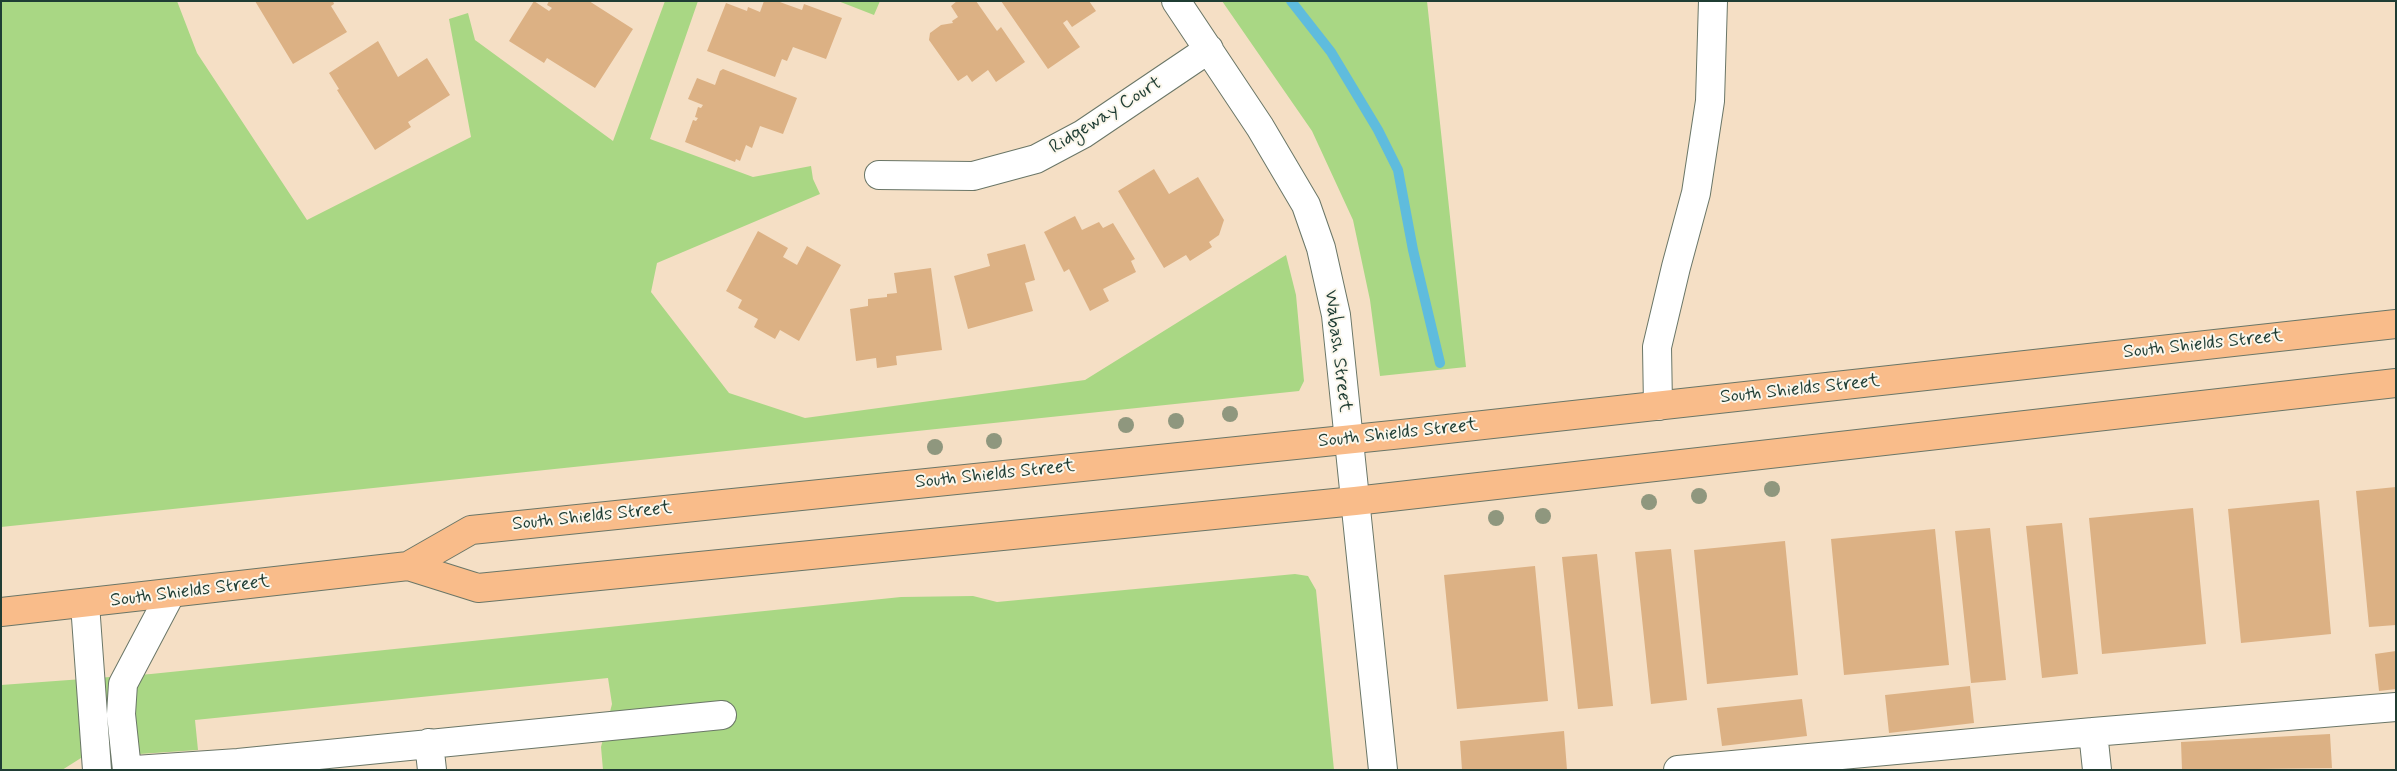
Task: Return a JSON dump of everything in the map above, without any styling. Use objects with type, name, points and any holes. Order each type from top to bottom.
[{"type":"main road","name":"South Shields Street","points":[[1,612],[170,595],[408,566],[471,530],[1070,467],[1348,440],[2396,324]]},
{"type":"main road","name":"South Shields Street","points":[[408,566],[478,588],[1355,501],[2396,383]]},
{"type":"street","name":"Wabash Street","points":[[1176,1],[1260,127],[1306,205],[1321,248],[1336,315],[1383,770]]},
{"type":"street","points":[[1658,406],[1657,347],[1696,193],[1710,101],[1713,1]]},
{"type":"street","name":"Ridgeway Court","points":[[879,175],[973,176],[1036,159],[1083,134],[1208,50]]},
{"type":"street","points":[[127,770],[121,714],[123,684],[170,595]]},
{"type":"street","points":[[85,604],[97,770]]},
{"type":"street","points":[[1678,770],[2093,732],[2396,708]]},
{"type":"street","points":[[135,770],[238,763],[430,757],[722,715]]},
{"type":"street","points":[[2093,732],[2097,770]]},
{"type":"green space","points":[[1,1],[177,1],[197,53],[307,220],[471,137],[449,19],[468,13],[475,40],[613,141],[665,1],[698,1],[650,139],[753,177],[811,166],[813,179],[820,194],[657,263],[651,292],[729,393],[805,418],[1085,380],[1286,255],[1296,295],[1304,381],[1299,391],[1,527]]},
{"type":"green space","points":[[838,1],[880,1],[874,15]]},
{"type":"green space","points":[[1222,1],[1427,1],[1466,367],[1380,376],[1370,300],[1353,220],[1312,131]]},
{"type":"green space","points":[[1295,574],[1308,576],[1316,590],[1334,770],[603,770],[601,747],[612,704],[608,678],[195,720],[198,750],[81,758],[62,770],[1,770],[1,685],[151,674],[901,597],[973,596],[997,602]]},
{"type":"building","points":[[255,1],[333,1],[334,4],[331,6],[347,32],[293,64]]},
{"type":"building","points":[[534,1],[549,11],[552,8],[547,5],[549,1],[589,1],[633,29],[595,88],[547,58],[544,63],[509,41]]},
{"type":"building","points":[[764,1],[777,1],[802,10],[804,4],[842,18],[826,59],[793,47],[787,61],[782,59],[775,77],[707,51],[726,3],[747,11],[748,7],[760,12]]},
{"type":"building","points":[[957,1],[976,1],[997,31],[1001,27],[1025,62],[996,82],[988,70],[972,82],[967,75],[958,81],[929,40],[930,33],[941,25],[953,23],[952,21],[958,17],[951,6]]},
{"type":"building","points":[[1001,1],[1089,1],[1096,11],[1072,27],[1067,20],[1063,23],[1080,47],[1048,69]]},
{"type":"building","points":[[378,41],[398,77],[427,58],[450,95],[408,122],[411,127],[375,150],[337,90],[339,89],[329,73]]},
{"type":"building","points":[[723,69],[797,98],[783,134],[760,126],[752,148],[746,145],[740,161],[736,159],[735,162],[685,142],[693,120],[696,121],[698,118],[695,117],[698,107],[701,108],[703,105],[688,99],[697,78],[715,85],[720,71]]},
{"type":"building","points":[[1154,169],[1169,194],[1198,177],[1224,220],[1219,235],[1209,242],[1212,247],[1190,261],[1186,255],[1164,268],[1118,191]]},
{"type":"building","points":[[1075,216],[1082,230],[1099,222],[1103,228],[1113,223],[1135,259],[1131,261],[1136,272],[1103,289],[1109,301],[1090,311],[1069,269],[1064,272],[1044,232]]},
{"type":"building","points":[[758,231],[788,248],[783,257],[797,265],[807,246],[841,265],[799,341],[780,330],[775,339],[754,327],[758,319],[738,308],[742,300],[726,291]]},
{"type":"building","points":[[1025,244],[1035,280],[1025,283],[1033,311],[968,329],[954,276],[990,266],[987,254]]},
{"type":"building","points":[[931,268],[942,350],[896,356],[897,365],[877,368],[876,358],[856,361],[850,309],[868,306],[868,299],[887,297],[887,294],[897,293],[894,273]]},
{"type":"building","points":[[2396,487],[2396,625],[2369,627],[2356,491]]},
{"type":"building","points":[[2319,500],[2331,634],[2241,643],[2228,509]]},
{"type":"building","points":[[2193,508],[2206,644],[2102,654],[2089,518]]},
{"type":"building","points":[[2062,523],[2078,674],[2042,678],[2026,526]]},
{"type":"building","points":[[1990,528],[2006,680],[1971,683],[1955,531]]},
{"type":"building","points":[[1935,529],[1949,665],[1844,675],[1831,539]]},
{"type":"building","points":[[1785,541],[1798,675],[1707,684],[1694,550]]},
{"type":"building","points":[[1671,549],[1687,700],[1651,704],[1635,552]]},
{"type":"building","points":[[1597,554],[1613,706],[1578,709],[1562,557]]},
{"type":"building","points":[[1535,566],[1548,701],[1457,709],[1444,575]]},
{"type":"building","points":[[2396,651],[2396,689],[2379,691],[2375,654]]},
{"type":"building","points":[[1970,686],[1974,723],[1889,733],[1885,695]]},
{"type":"building","points":[[1802,699],[1807,736],[1722,746],[1717,708]]},
{"type":"building","points":[[1564,731],[1567,770],[1462,770],[1460,741]]},
{"type":"building","points":[[2330,734],[2332,768],[2182,770],[2181,742]]},
{"type":"waterway","points":[[1291,1],[1331,52],[1378,130],[1398,170],[1413,250],[1440,363]]}]
